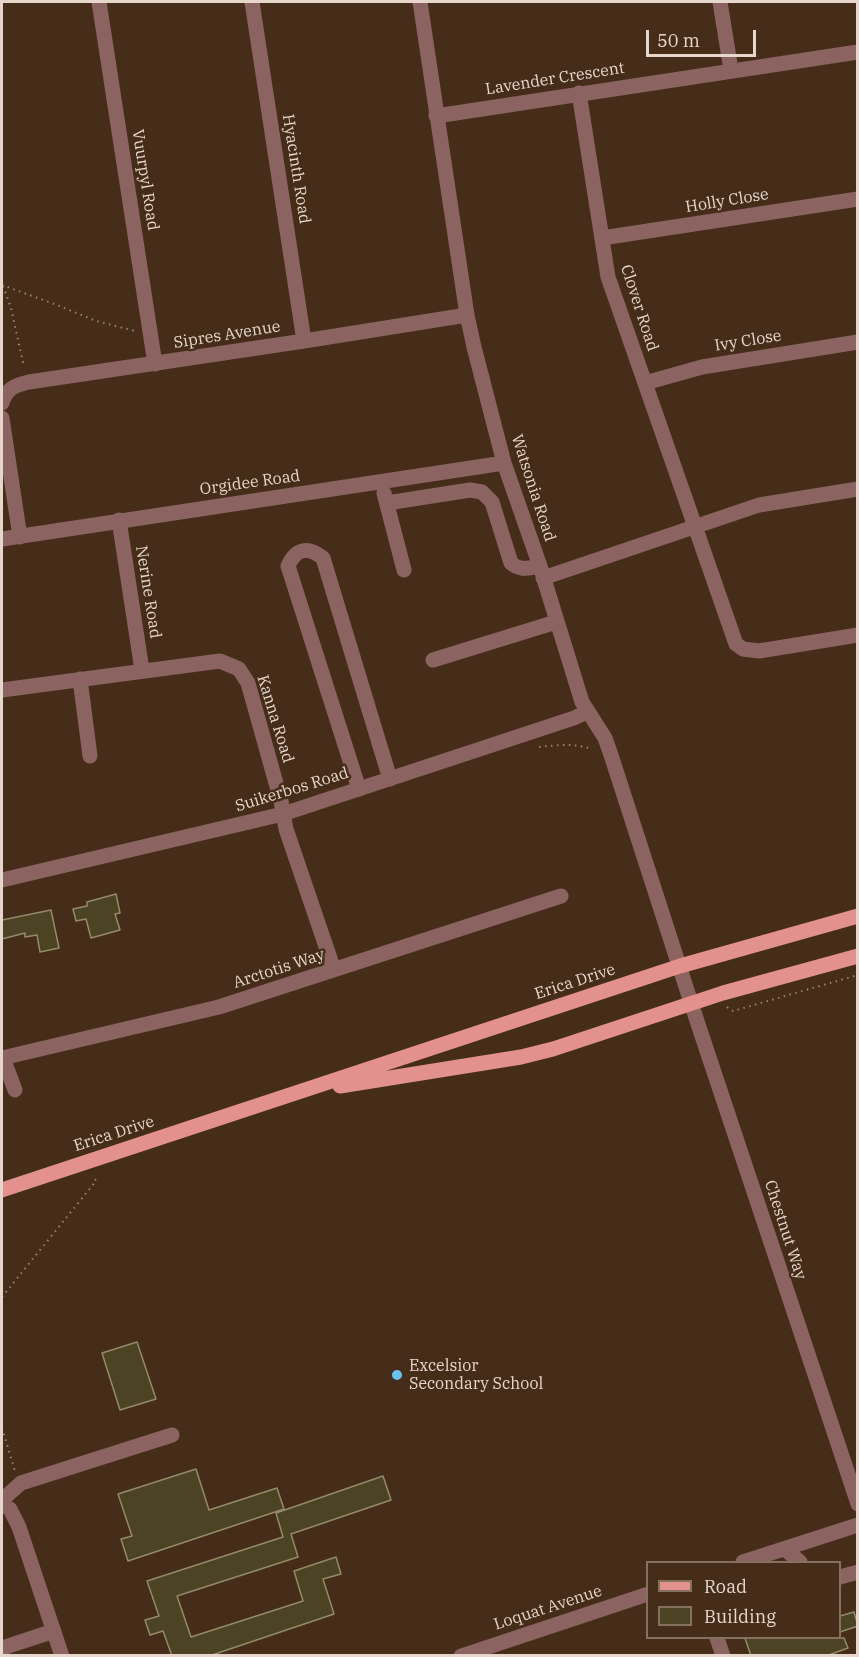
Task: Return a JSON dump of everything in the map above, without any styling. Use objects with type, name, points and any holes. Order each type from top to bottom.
[{"type":"main road","name":"Erica Drive","points":[[2,1190],[680,966],[858,916]]},
{"type":"main road","name":"Erica Drive","points":[[307,1090],[520,1057],[553,1049],[691,1003],[858,956]]},
{"type":"street","name":"Vuurpyl Road","points":[[99,2],[155,364]]},
{"type":"street","name":"Hyacinth Road","points":[[252,2],[304,341]]},
{"type":"street","name":"Watsonia Road","points":[[420,2],[467,315],[504,463],[587,712],[605,738],[680,966]]},
{"type":"street","points":[[720,2],[731,70]]},
{"type":"street","name":"Lavender Crescent","points":[[436,116],[858,52]]},
{"type":"street","name":"Clover Road","points":[[579,93],[608,277],[736,644],[743,649],[759,651],[858,635]]},
{"type":"street","name":"Holly Close","points":[[602,238],[858,199]]},
{"type":"street","name":"Sipres Avenue","points":[[2,403],[8,390],[16,384],[467,315]]},
{"type":"street","name":"Ivy Close","points":[[645,383],[702,367],[858,342]]},
{"type":"street","points":[[2,418],[20,537]]},
{"type":"street","name":"Orgidee Road","points":[[2,539],[504,463]]},
{"type":"street","points":[[381,482],[404,570]]},
{"type":"street","points":[[387,503],[470,490],[482,492],[492,502],[511,563],[516,567],[541,572],[759,505],[858,489]]},
{"type":"street","name":"Nerine Road","points":[[119,520],[142,670]]},
{"type":"street","points":[[359,789],[288,566],[292,556],[302,550],[314,551],[323,558],[390,779]]},
{"type":"street","points":[[433,660],[556,622]]},
{"type":"street","name":"Kanna Road","points":[[2,690],[220,661],[239,669],[248,683],[281,801],[286,829],[334,970]]},
{"type":"street","points":[[80,679],[90,756]]},
{"type":"street","name":"Suikerbos Road","points":[[2,880],[283,814],[587,712]]},
{"type":"street","name":"Arctotis Way","points":[[15,1090],[2,1058],[219,1007],[561,896]]},
{"type":"street","name":"Chestnut Way","points":[[680,966],[858,1504]]},
{"type":"street","points":[[62,1656],[19,1527],[10,1509],[2,1502],[21,1483],[172,1435]]},
{"type":"street","points":[[748,1561],[858,1525]]},
{"type":"street","points":[[784,1549],[798,1561]]},
{"type":"street","points":[[841,1578],[858,1572]]},
{"type":"street","name":"Loquat Avenue","points":[[460,1656],[646,1595]]},
{"type":"street","points":[[2,1648],[54,1631]]},
{"type":"street","points":[[717,1639],[723,1656]]},
{"type":"path","points":[[2,286],[96,321],[125,330],[151,334]]},
{"type":"path","points":[[2,286],[11,308],[29,382]]},
{"type":"path","points":[[532,747],[563,744],[594,750]]},
{"type":"path","points":[[727,1008],[733,1011],[858,975]]},
{"type":"path","points":[[2,1297],[96,1180],[92,1173]]},
{"type":"path","points":[[2,1428],[17,1475]]},
{"type":"building","points":[[116,894],[120,913],[115,914],[120,930],[91,938],[86,919],[76,921],[73,909],[87,906],[87,902]]},
{"type":"building","points":[[51,910],[59,948],[40,952],[37,935],[25,937],[25,933],[2,939],[2,920]]},
{"type":"building","points":[[137,1342],[156,1399],[120,1410],[102,1353]]},
{"type":"building","points":[[196,1469],[209,1510],[277,1488],[284,1509],[128,1561],[121,1539],[132,1536],[118,1494]]},
{"type":"building","points":[[383,1476],[391,1500],[291,1534],[298,1557],[177,1596],[191,1637],[303,1601],[294,1571],[336,1557],[341,1574],[323,1579],[334,1614],[209,1656],[172,1656],[163,1631],[150,1635],[145,1620],[159,1616],[147,1581],[283,1537],[276,1513]]},
{"type":"building","points":[[854,1612],[858,1626],[841,1632],[841,1616]]},
{"type":"building","points":[[844,1638],[848,1648],[826,1656],[751,1656],[745,1639]]},
{"type":"place","name":"Excelsior Secondary School","points":[[397,1375]]}]
